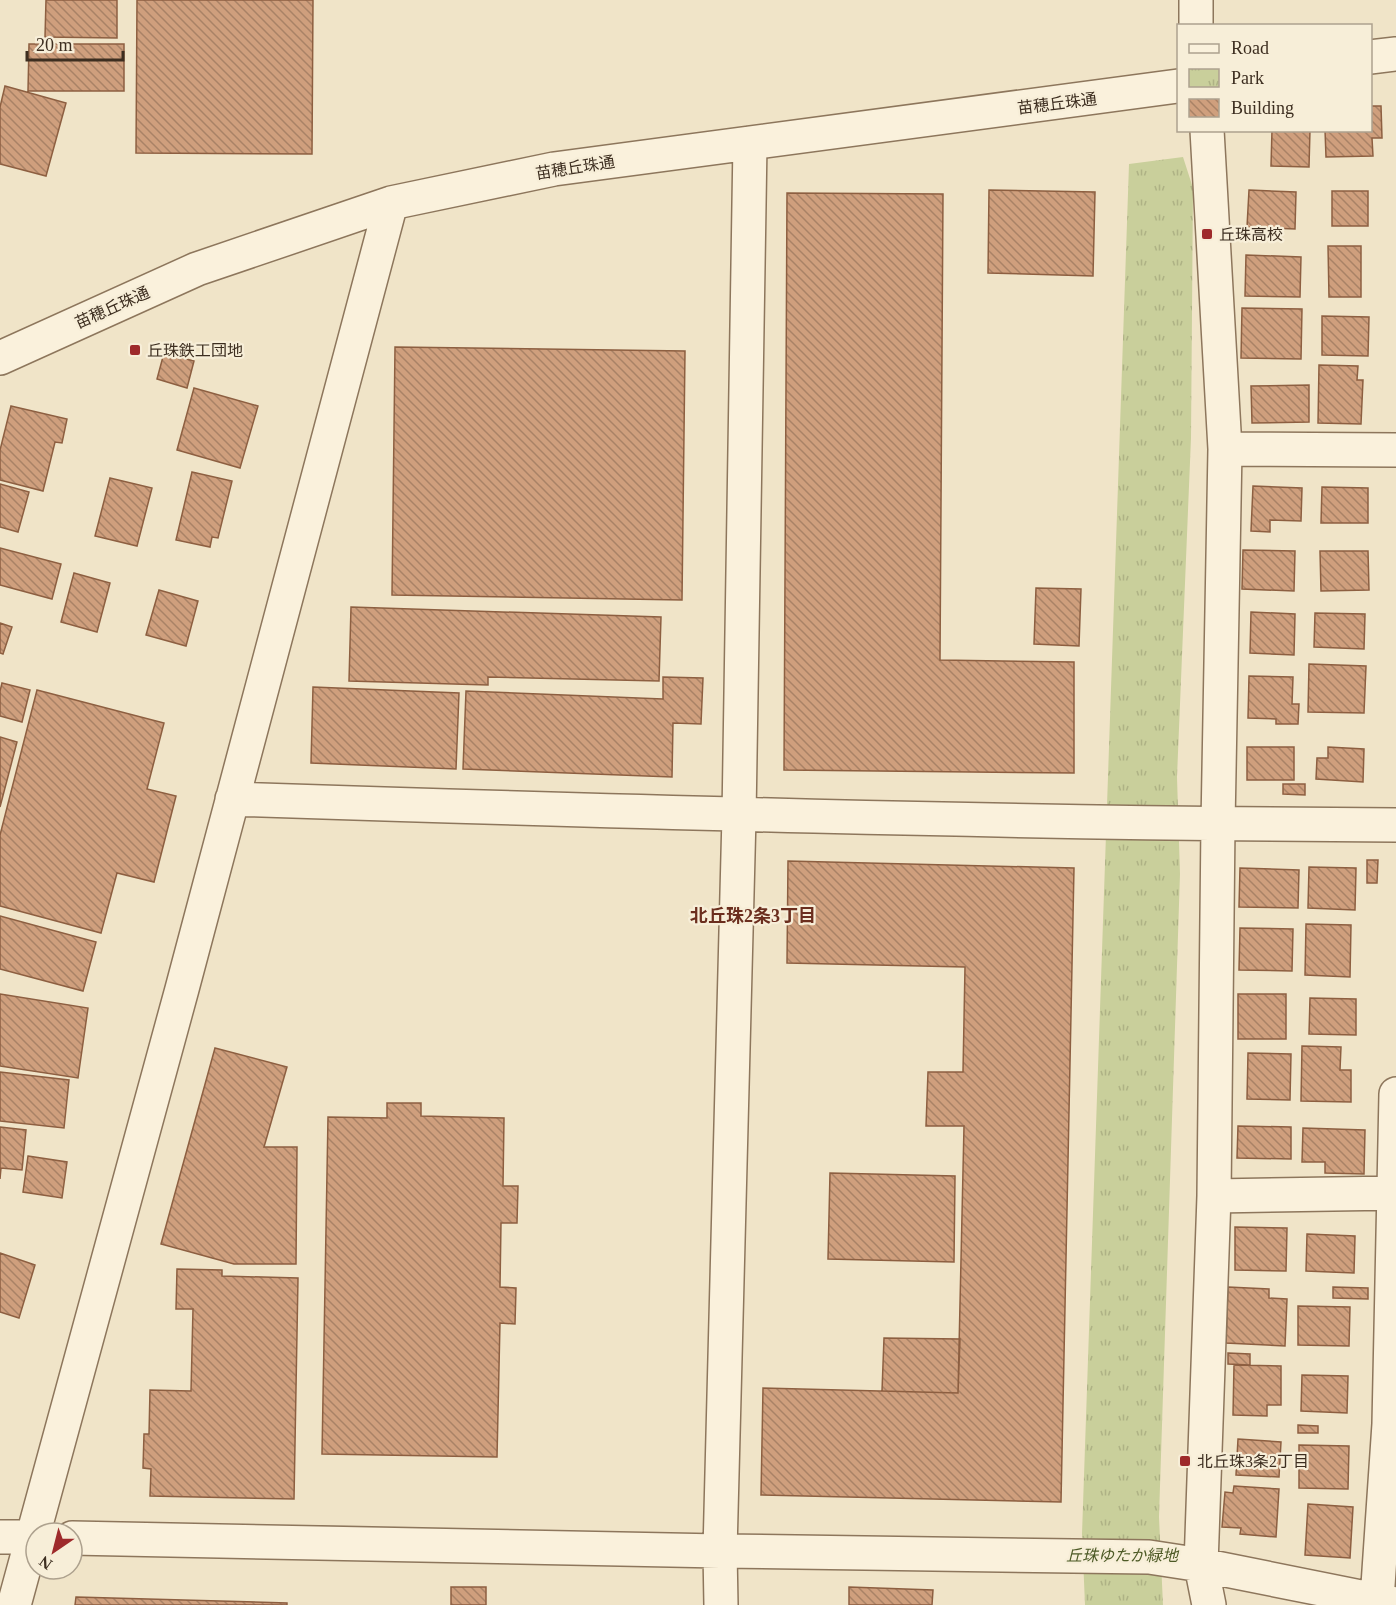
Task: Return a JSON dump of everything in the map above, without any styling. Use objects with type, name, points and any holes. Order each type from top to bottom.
[{"type":"street","points":[[1196,0],[1196,24]]},
{"type":"street","points":[[1372,57],[1396,54]]},
{"type":"street","name":"苗穂丘珠通","points":[[0,358],[197,269],[391,203],[554,169],[1177,87]]},
{"type":"street","points":[[1207,132],[1225,449],[1214,1196],[1201,1565],[1209,1605]]},
{"type":"street","points":[[721,1605],[720,1551],[739,816],[750,143]]},
{"type":"street","points":[[38,1521],[391,203]]},
{"type":"street","points":[[1225,449],[1396,450]]},
{"type":"street","points":[[232,799],[739,816],[1396,825]]},
{"type":"street","points":[[84,1538],[1149,1557],[1201,1565],[1387,1602],[1392,1424],[1396,1094]]},
{"type":"street","points":[[1214,1196],[1395,1193]]},
{"type":"street","points":[[0,1537],[24,1537]]},
{"type":"street","points":[[15,1605],[24,1573]]},
{"type":"green space","name":"丘珠ゆたか緑地","points":[[1183,157],[1193,188],[1191,438],[1177,777],[1180,874],[1159,1517],[1163,1605],[1085,1605],[1082,1534],[1129,164]]},
{"type":"building","points":[[46,0],[117,0],[117,38],[45,37]]},
{"type":"building","points":[[137,0],[313,0],[312,154],[136,153]]},
{"type":"building","points":[[29,44],[124,44],[124,91],[28,91]]},
{"type":"building","points":[[5,86],[66,103],[46,176],[0,164],[0,107]]},
{"type":"building","points":[[1372,106],[1381,106],[1382,138],[1372,138],[1373,156],[1326,157],[1325,132],[1372,132]]},
{"type":"building","points":[[1272,132],[1310,132],[1309,167],[1271,166]]},
{"type":"building","points":[[989,190],[1095,192],[1093,276],[988,273]]},
{"type":"building","points":[[1249,190],[1296,192],[1295,229],[1247,227]]},
{"type":"building","points":[[1332,191],[1368,191],[1368,226],[1332,226]]},
{"type":"building","points":[[787,193],[943,194],[940,660],[1074,662],[1074,773],[784,770]]},
{"type":"building","points":[[1328,246],[1361,246],[1361,297],[1329,297]]},
{"type":"building","points":[[1246,255],[1301,257],[1300,297],[1245,296]]},
{"type":"building","points":[[1242,308],[1302,309],[1301,359],[1241,358]]},
{"type":"building","points":[[1322,316],[1369,317],[1368,356],[1322,355]]},
{"type":"building","points":[[395,347],[685,351],[682,600],[392,595]]},
{"type":"building","points":[[164,353],[194,361],[187,388],[157,379]]},
{"type":"building","points":[[1319,365],[1358,366],[1357,380],[1363,380],[1361,424],[1318,423]]},
{"type":"building","points":[[1309,385],[1309,422],[1252,423],[1251,386]]},
{"type":"building","points":[[194,388],[258,406],[240,468],[177,450]]},
{"type":"building","points":[[11,406],[67,419],[62,443],[55,442],[43,491],[0,480],[0,450]]},
{"type":"building","points":[[192,472],[232,481],[218,538],[212,537],[210,547],[176,540]]},
{"type":"building","points":[[110,478],[152,488],[137,546],[95,536]]},
{"type":"building","points":[[0,484],[29,492],[18,532],[0,527]]},
{"type":"building","points":[[1253,486],[1302,488],[1301,521],[1270,520],[1270,532],[1251,531]]},
{"type":"building","points":[[1322,487],[1368,488],[1368,523],[1321,523]]},
{"type":"building","points":[[0,548],[61,564],[52,599],[0,585]]},
{"type":"building","points":[[1243,550],[1295,551],[1294,591],[1242,589]]},
{"type":"building","points":[[1320,551],[1368,551],[1369,590],[1321,591]]},
{"type":"building","points":[[74,573],[110,583],[97,632],[61,622]]},
{"type":"building","points":[[1036,588],[1081,589],[1079,646],[1034,644]]},
{"type":"building","points":[[159,590],[198,601],[186,646],[146,635]]},
{"type":"building","points":[[351,607],[661,617],[659,681],[488,677],[488,685],[349,681]]},
{"type":"building","points":[[1251,612],[1295,614],[1294,655],[1250,653]]},
{"type":"building","points":[[1315,613],[1365,614],[1364,649],[1314,647]]},
{"type":"building","points":[[0,623],[12,627],[3,654],[0,653]]},
{"type":"building","points":[[1309,664],[1366,666],[1364,713],[1308,712]]},
{"type":"building","points":[[1249,676],[1293,677],[1292,704],[1299,704],[1298,724],[1276,724],[1276,719],[1248,718]]},
{"type":"building","points":[[663,677],[703,678],[701,724],[673,723],[672,777],[463,769],[466,691],[663,699]]},
{"type":"building","points":[[2,683],[30,690],[22,722],[0,716]]},
{"type":"building","points":[[313,687],[459,693],[456,769],[311,763]]},
{"type":"building","points":[[37,690],[164,723],[147,789],[176,796],[154,882],[117,873],[101,933],[0,906],[0,835]]},
{"type":"building","points":[[0,737],[17,742],[0,807]]},
{"type":"building","points":[[1247,747],[1294,747],[1294,780],[1247,780]]},
{"type":"building","points":[[1328,747],[1364,749],[1363,782],[1316,779],[1317,758],[1328,758]]},
{"type":"building","points":[[1283,784],[1305,784],[1305,795],[1283,794]]},
{"type":"building","points":[[1367,860],[1378,860],[1377,883],[1367,883]]},
{"type":"building","points":[[788,861],[1074,868],[1061,1502],[761,1495],[763,1388],[958,1393],[964,1126],[926,1126],[928,1072],[963,1072],[965,967],[787,963]]},
{"type":"building","points":[[1309,867],[1356,868],[1355,910],[1308,908]]},
{"type":"building","points":[[1240,868],[1299,870],[1298,908],[1239,907]]},
{"type":"building","points":[[0,916],[96,942],[83,991],[0,969]]},
{"type":"building","points":[[1306,924],[1351,925],[1350,977],[1305,975]]},
{"type":"building","points":[[1240,928],[1293,929],[1292,971],[1239,970]]},
{"type":"building","points":[[0,994],[88,1008],[78,1078],[0,1066]]},
{"type":"building","points":[[1238,994],[1286,994],[1286,1039],[1238,1039]]},
{"type":"building","points":[[1310,998],[1356,999],[1356,1035],[1309,1034]]},
{"type":"building","points":[[1302,1046],[1341,1047],[1340,1070],[1351,1070],[1351,1102],[1301,1101]]},
{"type":"building","points":[[215,1048],[287,1067],[264,1147],[297,1147],[296,1264],[234,1264],[161,1244]]},
{"type":"building","points":[[1248,1053],[1291,1054],[1290,1100],[1247,1099]]},
{"type":"building","points":[[0,1072],[69,1080],[64,1128],[0,1121]]},
{"type":"building","points":[[387,1103],[421,1103],[421,1116],[504,1118],[503,1186],[518,1186],[517,1223],[501,1223],[500,1287],[516,1288],[515,1324],[500,1323],[497,1457],[322,1454],[328,1117],[387,1118]]},
{"type":"building","points":[[1238,1126],[1291,1127],[1291,1159],[1237,1158]]},
{"type":"building","points":[[0,1127],[26,1130],[22,1170],[1,1168],[0,1179]]},
{"type":"building","points":[[1303,1128],[1365,1130],[1364,1174],[1325,1173],[1325,1162],[1302,1162]]},
{"type":"building","points":[[28,1156],[67,1162],[62,1198],[23,1192]]},
{"type":"building","points":[[830,1173],[955,1176],[954,1262],[828,1259]]},
{"type":"building","points":[[1235,1227],[1287,1228],[1286,1271],[1235,1270]]},
{"type":"building","points":[[1307,1234],[1355,1236],[1354,1273],[1306,1271]]},
{"type":"building","points":[[0,1253],[35,1265],[19,1318],[0,1312]]},
{"type":"building","points":[[177,1269],[222,1270],[222,1276],[298,1278],[294,1499],[150,1496],[151,1469],[143,1468],[144,1434],[149,1434],[150,1390],[191,1391],[193,1309],[176,1309]]},
{"type":"building","points":[[1228,1287],[1269,1289],[1269,1298],[1287,1299],[1285,1346],[1226,1343]]},
{"type":"building","points":[[1333,1287],[1368,1288],[1368,1299],[1333,1298]]},
{"type":"building","points":[[1298,1306],[1350,1307],[1349,1346],[1298,1345]]},
{"type":"building","points":[[884,1338],[960,1339],[958,1393],[882,1391]]},
{"type":"building","points":[[1228,1353],[1250,1354],[1250,1365],[1228,1364]]},
{"type":"building","points":[[1234,1365],[1281,1366],[1281,1405],[1267,1405],[1267,1416],[1233,1415]]},
{"type":"building","points":[[1302,1375],[1348,1376],[1347,1413],[1301,1411]]},
{"type":"building","points":[[1298,1425],[1318,1426],[1318,1433],[1298,1433]]},
{"type":"building","points":[[1238,1439],[1281,1442],[1279,1477],[1236,1475]]},
{"type":"building","points":[[1299,1445],[1349,1446],[1348,1489],[1299,1488]]},
{"type":"building","points":[[1234,1486],[1279,1489],[1276,1537],[1240,1534],[1241,1528],[1222,1527],[1225,1492],[1233,1493]]},
{"type":"building","points":[[1308,1504],[1353,1507],[1350,1558],[1305,1555]]},
{"type":"building","points":[[451,1587],[486,1587],[486,1605],[451,1605]]},
{"type":"building","points":[[849,1587],[933,1590],[932,1605],[849,1605]]},
{"type":"building","points":[[76,1597],[287,1603],[287,1605],[75,1605]]},
{"type":"place","name":"丘珠高校","points":[[1207,234]]},
{"type":"place","name":"丘珠鉄工団地","points":[[135,350]]},
{"type":"place","name":"北丘珠3条2丁目","points":[[1185,1461]]},
{"type":"district","name":"北丘珠2条3丁目","points":[[753,916]]}]
